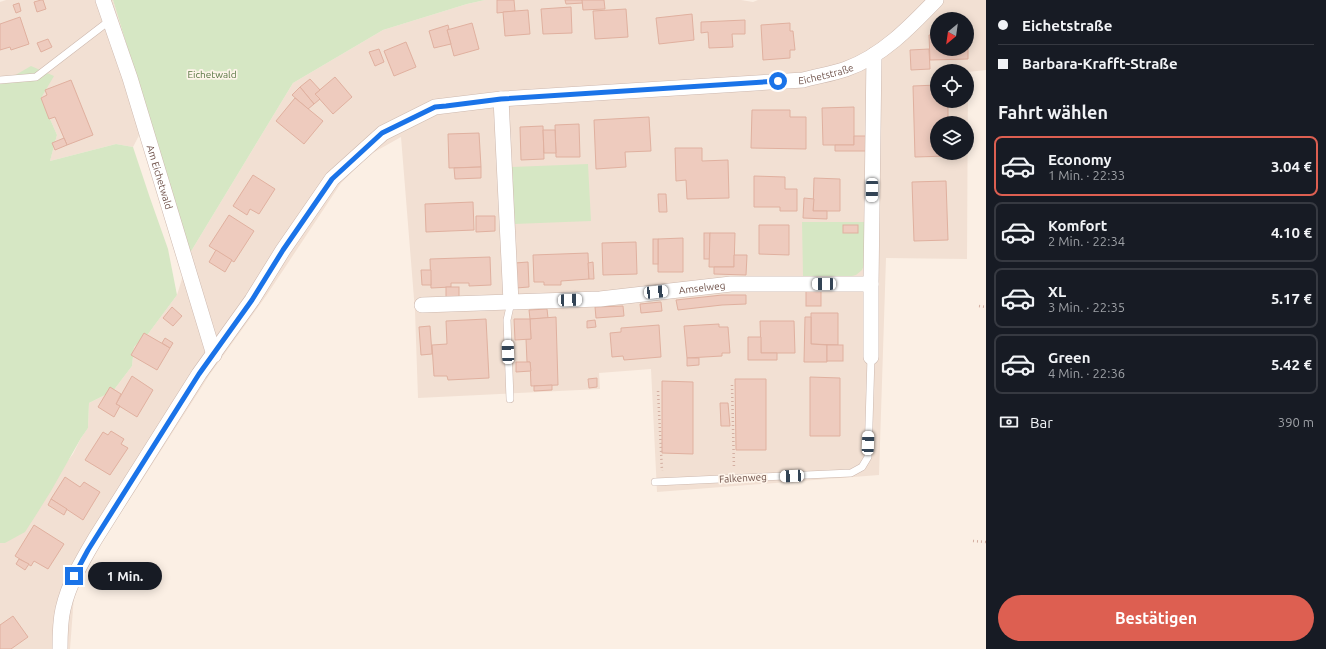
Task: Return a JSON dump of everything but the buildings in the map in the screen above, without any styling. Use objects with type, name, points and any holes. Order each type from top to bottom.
[{"type":"street","name":"Am Eichetwald","points":[[103,0],[130,78],[214,356]]},
{"type":"street","name":"Eichetstraße","points":[[60,649],[63,609],[81,562],[95,539],[199,374],[214,356],[252,300],[283,250],[332,179],[382,133],[435,107],[501,99],[803,80],[846,70],[874,55],[905,32],[936,0]]},
{"type":"street","points":[[871,357],[874,55]]},
{"type":"street","points":[[501,99],[511,302]]},
{"type":"street","name":"Amselweg","points":[[422,305],[600,299],[731,284],[871,284]]},
{"type":"lane","points":[[0,80],[36,77],[109,21]]},
{"type":"lane","points":[[510,399],[507,320],[511,302]]},
{"type":"lane","name":"Falkenweg","points":[[659,482],[851,473],[862,467],[868,457],[871,357]]},
{"type":"path","points":[[979,306],[986,307]]},
{"type":"path","points":[[732,385],[734,478]]},
{"type":"path","points":[[658,391],[659,482]]},
{"type":"path","points":[[973,541],[986,542]]},
{"type":"shaded area","points":[[6,0],[113,0],[148,118],[133,147],[116,144],[50,161],[57,135],[41,98],[0,84],[0,2]]},
{"type":"shaded area","points":[[485,0],[741,0],[753,2],[758,0],[986,0],[986,70],[974,71],[974,64],[930,64],[930,108],[968,108],[968,116],[930,116],[930,160],[968,160],[967,259],[886,258],[879,475],[657,492],[651,369],[599,373],[600,389],[418,398],[415,311],[401,137],[369,155],[341,183],[266,296],[210,374],[100,544],[74,596],[70,649],[0,649],[0,543],[5,543],[73,454],[88,428],[89,403],[113,391],[132,366],[134,347],[148,334],[177,295],[190,253],[293,83],[383,30],[467,4]]},
{"type":"green space","name":"Eichetwald","points":[[113,0],[485,0],[467,4],[383,30],[293,83],[190,253]]},
{"type":"green space","points":[[31,66],[54,76],[41,98],[57,135],[50,161],[116,144],[133,147],[168,249],[177,295],[148,334],[134,347],[132,366],[113,391],[89,403],[88,428],[25,532],[5,543],[0,543],[0,84]]},
{"type":"green space","points":[[588,164],[591,221],[514,224],[512,167]]},
{"type":"green space","points":[[802,222],[866,222],[866,261],[862,270],[856,275],[848,277],[803,276]]},
{"type":"route","points":[[74,576],[88,550],[199,374],[214,356],[252,300],[283,250],[332,179],[382,133],[435,107],[501,99],[778,81]]}]
